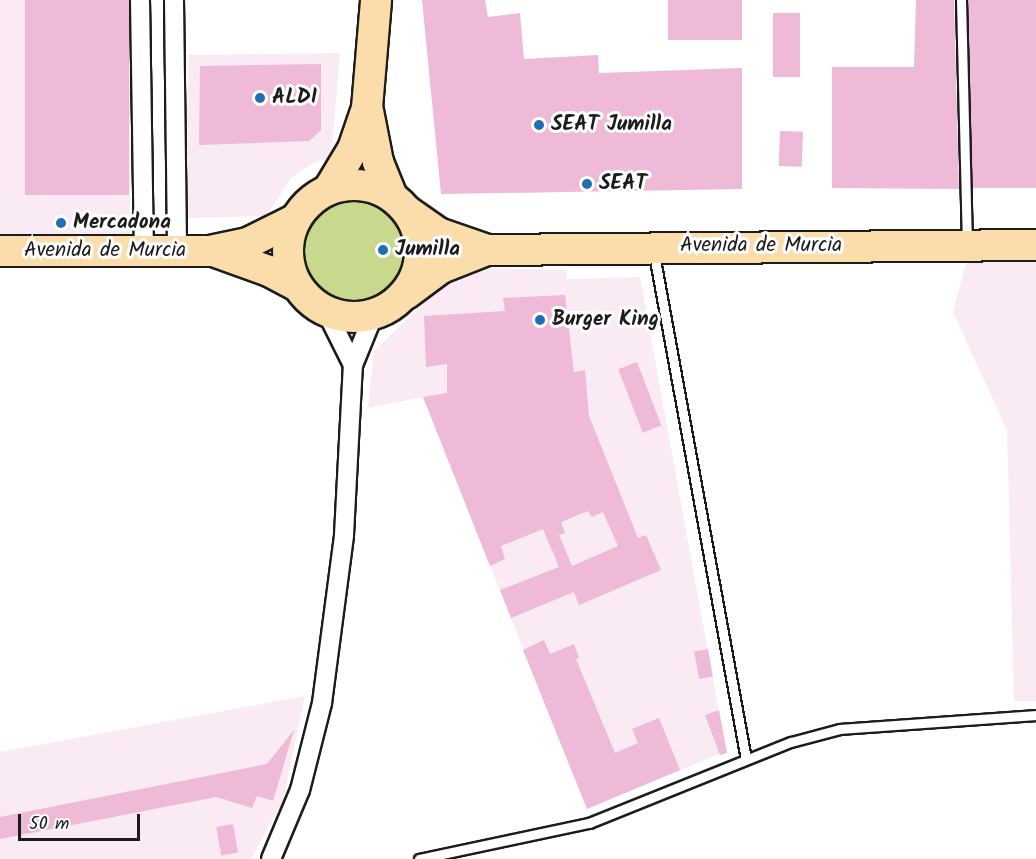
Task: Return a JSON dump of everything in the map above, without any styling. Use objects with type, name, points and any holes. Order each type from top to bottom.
[{"type":"main road","points":[[376,0],[368,108],[378,162],[400,204],[418,231],[421,254],[416,276],[404,295],[373,316],[352,318],[327,313],[297,286],[289,264],[288,241],[296,219],[316,197],[329,189],[351,185],[372,187],[400,204]]},
{"type":"main road","points":[[329,189],[353,149],[368,108]]},
{"type":"main road","name":"Avenida de Murcia","points":[[400,204],[438,233],[487,249],[1036,245]]},
{"type":"main road","name":"Avenida de Murcia","points":[[0,251],[210,250],[248,243],[296,219]]},
{"type":"main road","name":"Avenida de Murcia","points":[[404,295],[441,268],[487,249]]},
{"type":"main road","name":"Avenida de Murcia","points":[[210,250],[269,271],[297,286]]},
{"type":"street","points":[[140,0],[144,250]]},
{"type":"street","points":[[174,0],[177,251]]},
{"type":"street","points":[[327,313],[353,365]]},
{"type":"street","points":[[271,859],[300,790],[327,672],[344,536],[353,365],[373,316]]},
{"type":"lane","points":[[960,0],[967,245]]},
{"type":"lane","points":[[652,247],[746,759]]},
{"type":"lane","points":[[419,859],[588,823],[746,759],[840,729],[1036,715]]},
{"type":"shaded area","points":[[0,0],[130,0],[130,237],[0,237]]},
{"type":"shaded area","name":"ALDI","points":[[340,53],[331,158],[315,162],[292,177],[266,216],[187,218],[188,55]]},
{"type":"shaded area","points":[[1036,258],[1036,701],[1014,701],[1007,430],[953,312],[967,260]]},
{"type":"shaded area","points":[[468,268],[566,270],[567,279],[640,277],[726,751],[587,809],[423,397],[368,408],[374,351],[455,273]]},
{"type":"shaded area","points":[[305,696],[283,801],[251,859],[0,859],[0,752]]},
{"type":"green space","points":[[355,196],[376,201],[394,212],[405,230],[410,251],[405,272],[394,290],[376,301],[355,306],[334,301],[316,290],[305,272],[300,251],[305,230],[316,212],[334,201]]},
{"type":"building","points":[[25,0],[129,0],[129,195],[25,195]]},
{"type":"building","points":[[422,0],[485,0],[488,17],[520,13],[524,59],[598,55],[599,73],[742,68],[742,189],[441,194]]},
{"type":"building","points":[[668,0],[742,0],[742,40],[668,40]]},
{"type":"building","points":[[916,0],[954,0],[959,189],[832,188],[832,67],[914,67]]},
{"type":"building","points":[[968,0],[1036,0],[1036,188],[968,188]]},
{"type":"building","points":[[773,13],[800,13],[800,77],[773,77]]},
{"type":"building","name":"ALDI","points":[[321,64],[321,130],[309,141],[199,145],[200,66]]},
{"type":"building","points":[[780,131],[803,132],[802,167],[779,166]]},
{"type":"building","points":[[565,295],[574,372],[585,370],[589,416],[638,538],[646,535],[661,570],[579,605],[574,592],[511,618],[500,590],[559,567],[543,529],[501,546],[505,559],[490,566],[423,397],[447,393],[447,364],[426,367],[424,316],[505,311],[503,298]],"holes":[[[588,511],[592,517],[603,512],[618,546],[572,566],[559,535],[565,533],[561,522]]]},
{"type":"building","points":[[637,362],[661,425],[643,433],[618,369]]},
{"type":"building","points":[[544,640],[550,654],[574,644],[579,658],[576,659],[615,753],[638,743],[632,729],[659,718],[680,770],[587,809],[523,650]]},
{"type":"building","points":[[708,649],[713,677],[699,679],[694,651]]},
{"type":"building","points":[[719,710],[727,753],[720,755],[705,715]]},
{"type":"building","points":[[294,730],[273,801],[257,796],[252,808],[216,797],[0,839],[0,817],[267,764]]},
{"type":"building","points":[[233,824],[238,853],[221,856],[216,827]]},
{"type":"place","name":"ALDI","points":[[260,98]]},
{"type":"place","name":"SEAT Jumilla","points":[[539,125]]},
{"type":"place","name":"SEAT","points":[[587,184]]},
{"type":"place","name":"Mercadona","points":[[61,223]]},
{"type":"place","name":"Jumilla","points":[[383,250]]},
{"type":"place","name":"Burger King","points":[[540,320]]}]
